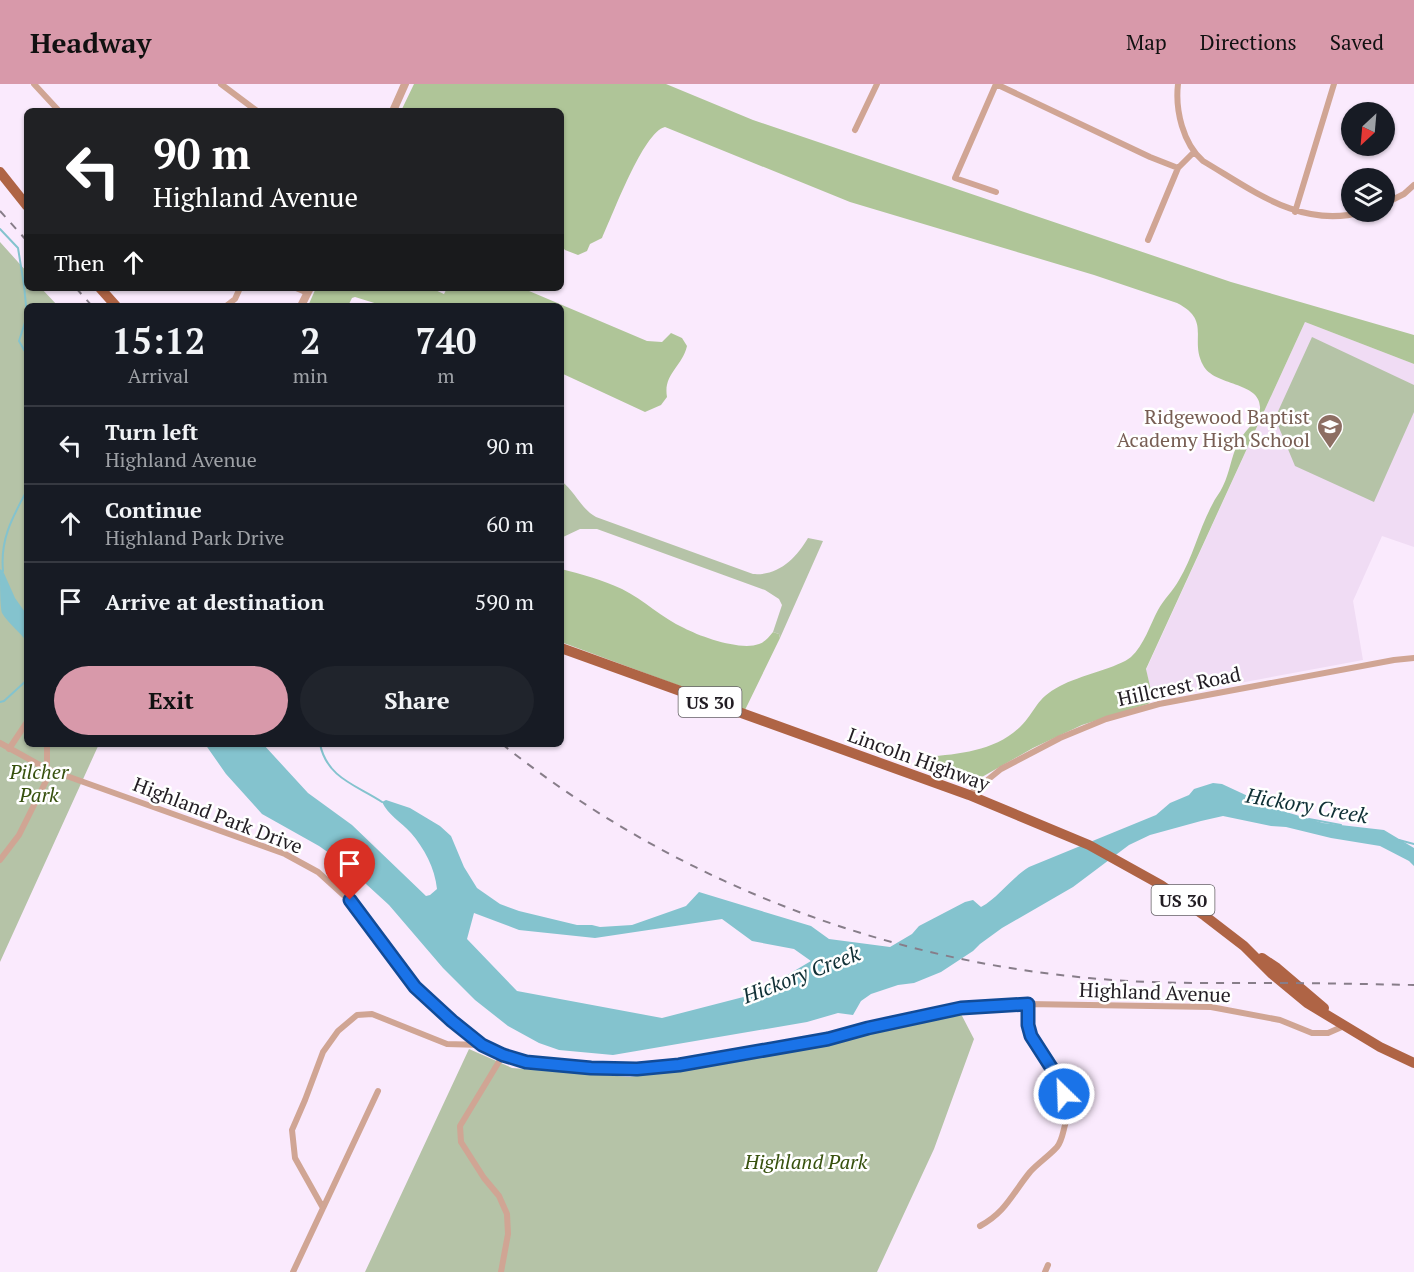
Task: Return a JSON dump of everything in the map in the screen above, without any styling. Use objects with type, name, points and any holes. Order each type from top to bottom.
[{"type":"main road","points":[[0,172],[24,202]]},
{"type":"main road","points":[[103,291],[113,303]]},
{"type":"main road","name":"Lincoln Highway","points":[[564,649],[969,795],[1060,832],[1118,860],[1161,885],[1205,916],[1244,946],[1272,974],[1307,1003],[1344,1026]]},
{"type":"main road","name":"US 30","points":[[1344,1026],[1414,1063]]},
{"type":"street","points":[[34,84],[56,108]]},
{"type":"street","points":[[221,84],[253,108]]},
{"type":"street","points":[[394,108],[405,84]]},
{"type":"street","points":[[855,130],[876,84]]},
{"type":"street","points":[[996,192],[956,178],[996,84],[1178,168]]},
{"type":"street","points":[[1178,84],[1180,118],[1193,153],[1278,205],[1295,212],[1323,217],[1341,216]]},
{"type":"street","points":[[1295,212],[1334,84]]},
{"type":"street","points":[[1148,240],[1178,168],[1193,153]]},
{"type":"street","points":[[1395,198],[1414,185]]},
{"type":"street","points":[[230,303],[236,299],[239,291]]},
{"type":"street","name":"Hillcrest Road","points":[[969,795],[1000,770],[1060,738],[1106,719],[1159,705],[1414,658]]},
{"type":"street","points":[[9,749],[24,726]]},
{"type":"street","name":"Highland Park Drive","points":[[0,743],[47,769],[285,854],[318,872],[350,900],[415,987],[482,1045],[526,1062],[591,1068],[649,1068],[828,1039],[961,1008]]},
{"type":"street","points":[[0,860],[19,835],[46,779],[47,747]]},
{"type":"street","points":[[980,1226],[1003,1210],[1032,1169],[1058,1146],[1063,1134],[1066,1117],[1064,1094],[1058,1078],[1031,1036],[1028,1025],[1028,1004]]},
{"type":"street","name":"Highland Avenue","points":[[961,1008],[1028,1004],[1210,1007],[1280,1020],[1312,1033],[1328,1033],[1344,1026]]},
{"type":"street","points":[[323,1208],[295,1158],[292,1130],[323,1052],[338,1031],[357,1015],[372,1014],[447,1044],[482,1045]]},
{"type":"street","points":[[501,1272],[508,1234],[507,1214],[499,1196],[484,1178],[461,1142],[460,1126],[503,1055]]},
{"type":"street","points":[[293,1272],[378,1091]]},
{"type":"shaded area","name":"Ridgewood Baptist Academy High School","points":[[1305,322],[1414,364],[1414,547],[1382,536],[1353,601],[1363,660],[1153,699],[1146,670]]},
{"type":"green space","points":[[414,84],[666,84],[753,120],[1231,282],[1414,335],[1414,364],[1305,322],[1146,669],[1153,699],[1148,704],[1082,725],[1033,748],[982,777],[958,781],[943,779],[929,772],[925,762],[927,757],[964,753],[1000,741],[1020,727],[1041,700],[1052,691],[1068,682],[1126,661],[1136,652],[1160,606],[1177,584],[1207,514],[1222,489],[1238,443],[1260,409],[1259,400],[1253,393],[1217,377],[1203,365],[1199,356],[1198,331],[1194,317],[1177,303],[1094,275],[850,202],[665,127],[656,132],[638,158],[602,238],[590,244],[587,251],[578,255],[564,249],[564,108],[402,108]]},
{"type":"green space","name":"Pilcher Park","points":[[0,242],[24,269],[24,291],[44,291],[55,303],[24,303],[24,747],[98,747],[0,962]]},
{"type":"green space","points":[[315,291],[438,291],[444,294],[446,291],[529,291],[557,303],[374,303],[355,297],[350,303],[309,303]]},
{"type":"green space","points":[[564,306],[647,341],[662,342],[671,333],[682,338],[687,346],[670,376],[667,397],[661,405],[645,412],[564,374]]},
{"type":"green space","points":[[1312,337],[1414,385],[1414,412],[1374,502],[1295,466],[1275,418]]},
{"type":"green space","points":[[564,484],[596,517],[753,574],[779,569],[792,559],[808,538],[823,541],[780,638],[779,634],[773,632],[782,605],[779,599],[765,590],[597,529],[580,529],[564,537]]},
{"type":"green space","points":[[564,570],[592,577],[622,589],[676,624],[710,639],[751,646],[763,642],[773,632],[779,634],[780,638],[745,710],[564,643]]},
{"type":"green space","name":"Highland Park","points":[[960,1012],[974,1039],[934,1149],[877,1272],[365,1272],[469,1049],[512,1068],[630,1077],[830,1043]]},
{"type":"water","points":[[0,569],[24,611],[24,639],[2,613]]},
{"type":"water","points":[[207,747],[266,747],[308,793],[352,825],[426,896],[437,889],[431,866],[416,839],[385,807],[382,802],[386,800],[410,808],[440,826],[451,836],[464,867],[477,888],[500,904],[519,911],[577,925],[600,927],[632,925],[686,906],[699,892],[811,926],[829,939],[890,947],[912,934],[919,926],[965,902],[973,900],[981,907],[1029,867],[1156,815],[1170,803],[1189,795],[1194,789],[1213,783],[1222,784],[1276,809],[1323,823],[1384,830],[1414,848],[1414,866],[1380,846],[1223,816],[1201,821],[1150,835],[1129,845],[1073,887],[1002,928],[941,972],[914,983],[898,985],[871,994],[861,1001],[853,1015],[838,1013],[807,1022],[613,1055],[559,1050],[539,1043],[508,1026],[475,1000],[443,968],[389,905],[342,862],[319,846],[262,814],[226,774]],"holes":[[[474,913],[519,930],[595,938],[722,919],[752,941],[794,949],[811,961],[755,994],[662,1018],[517,991],[467,939]]]},
{"type":"waterway","points":[[0,229],[18,248],[24,285]]},
{"type":"waterway","points":[[25,291],[26,303]]},
{"type":"waterway","points":[[24,325],[19,341],[24,350]]},
{"type":"waterway","points":[[3,571],[5,539],[24,496]]},
{"type":"waterway","points":[[0,702],[24,683]]},
{"type":"waterway","points":[[321,747],[329,765],[336,773],[382,802]]},
{"type":"waterway","name":"Hickory Creek","points":[[1309,819],[1341,825]]},
{"type":"waterway","name":"Hickory Creek","points":[[1399,840],[1414,844]]},
{"type":"railway","points":[[0,211],[24,238]]},
{"type":"railway","points":[[79,291],[89,303]]},
{"type":"railway","points":[[506,747],[566,792],[634,834],[705,872],[779,904],[854,931],[931,952],[1010,968],[1111,980],[1179,983],[1414,985]]},
{"type":"place","name":"Ridgewood Baptist Academy High School","points":[[1330,450]]},
{"type":"route","points":[[350,900],[415,987],[482,1045],[526,1062],[591,1068],[637,1069],[679,1065],[828,1039],[961,1008],[1028,1004],[1028,1025],[1031,1036],[1058,1078],[1064,1094]]}]
